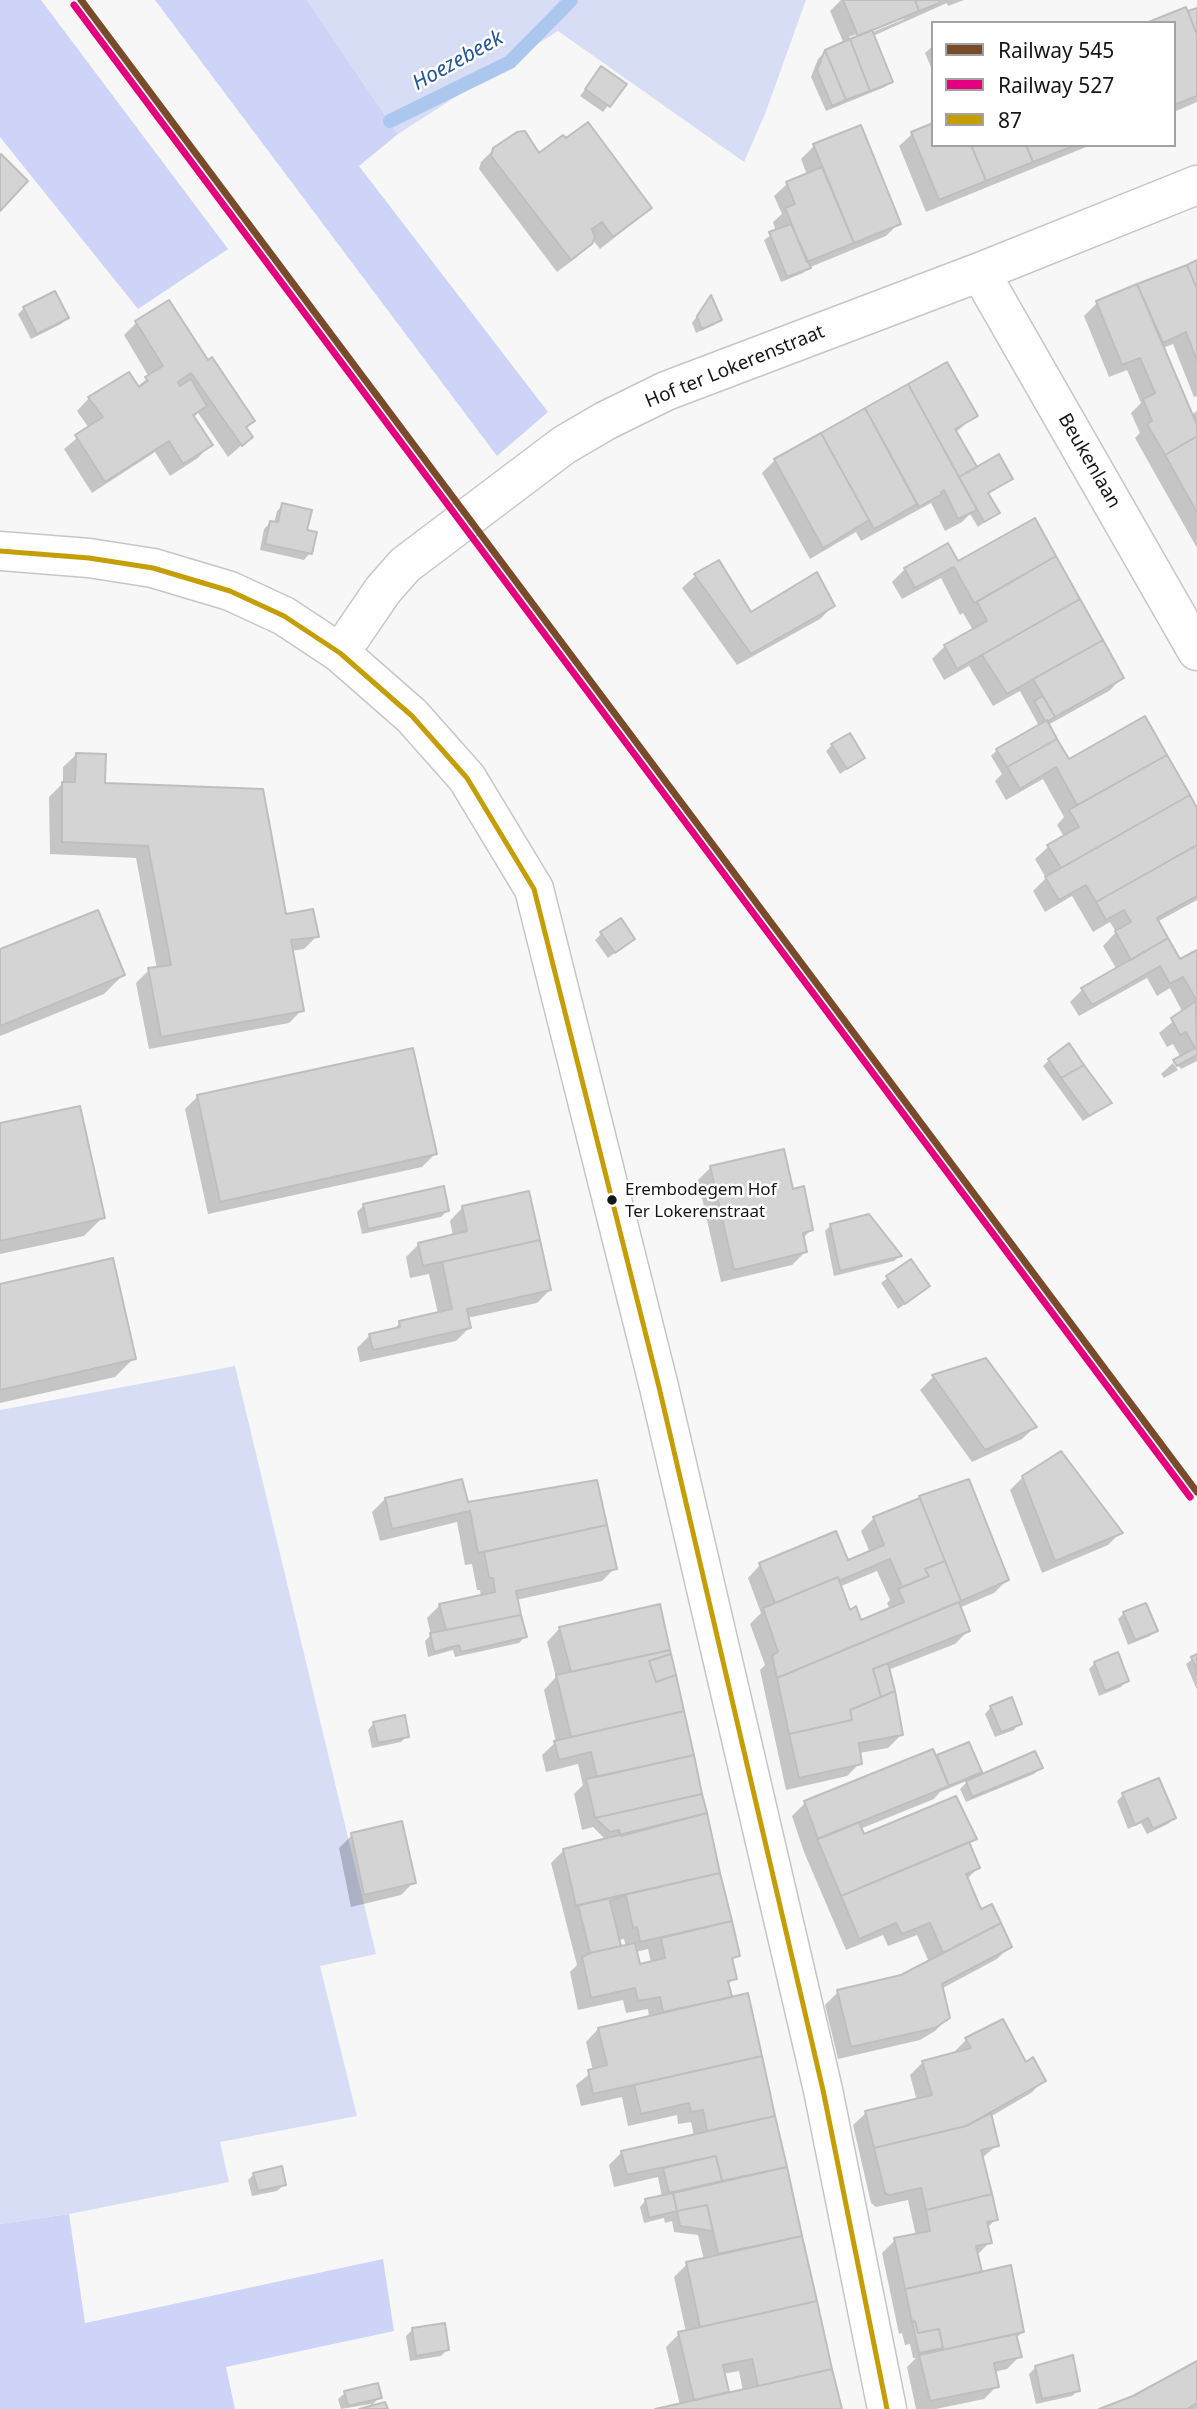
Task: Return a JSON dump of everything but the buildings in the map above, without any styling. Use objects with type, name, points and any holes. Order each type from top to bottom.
[{"type":"street","name":"Hof ter Lokerenstraat","points":[[340,653],[383,590],[405,565],[564,445],[605,421],[666,391],[980,272],[1197,185]]},
{"type":"street","name":"Beukenlaan","points":[[980,272],[1197,651]]},
{"type":"street","points":[[0,551],[89,558],[153,568],[217,587],[284,616],[340,653],[412,716],[467,778],[534,889],[659,1387],[823,2091],[887,2409]]},
{"type":"shaded area","points":[[0,0],[41,0],[228,249],[138,309],[0,137]]},
{"type":"shaded area","points":[[155,0],[307,0],[398,134],[359,166],[548,412],[497,456]]},
{"type":"shaded area","points":[[307,0],[806,0],[765,114],[744,162],[558,31],[398,134]]},
{"type":"shaded area","points":[[235,1366],[376,1954],[320,1966],[357,2116],[220,2142],[229,2182],[69,2214],[0,2224],[0,1410]]},
{"type":"shaded area","points":[[69,2214],[85,2323],[383,2259],[394,2331],[226,2367],[235,2409],[0,2409],[0,2224]]},
{"type":"waterway","name":"Hoezebeek","points":[[390,121],[510,62],[571,0]]},
{"type":"rail line","name":"545","points":[[81,0],[1197,1492]]},
{"type":"rail line","name":"527","points":[[74,5],[1190,1497]]},
{"type":"transit line","name":"87","points":[[0,551],[89,558],[153,568],[230,591],[284,616],[340,653],[412,716],[467,778],[534,889],[659,1387],[823,2090],[887,2409]]},
{"type":"place","name":"Erembodegem Hof Ter Lokerenstraat","points":[[612,1200]]}]
